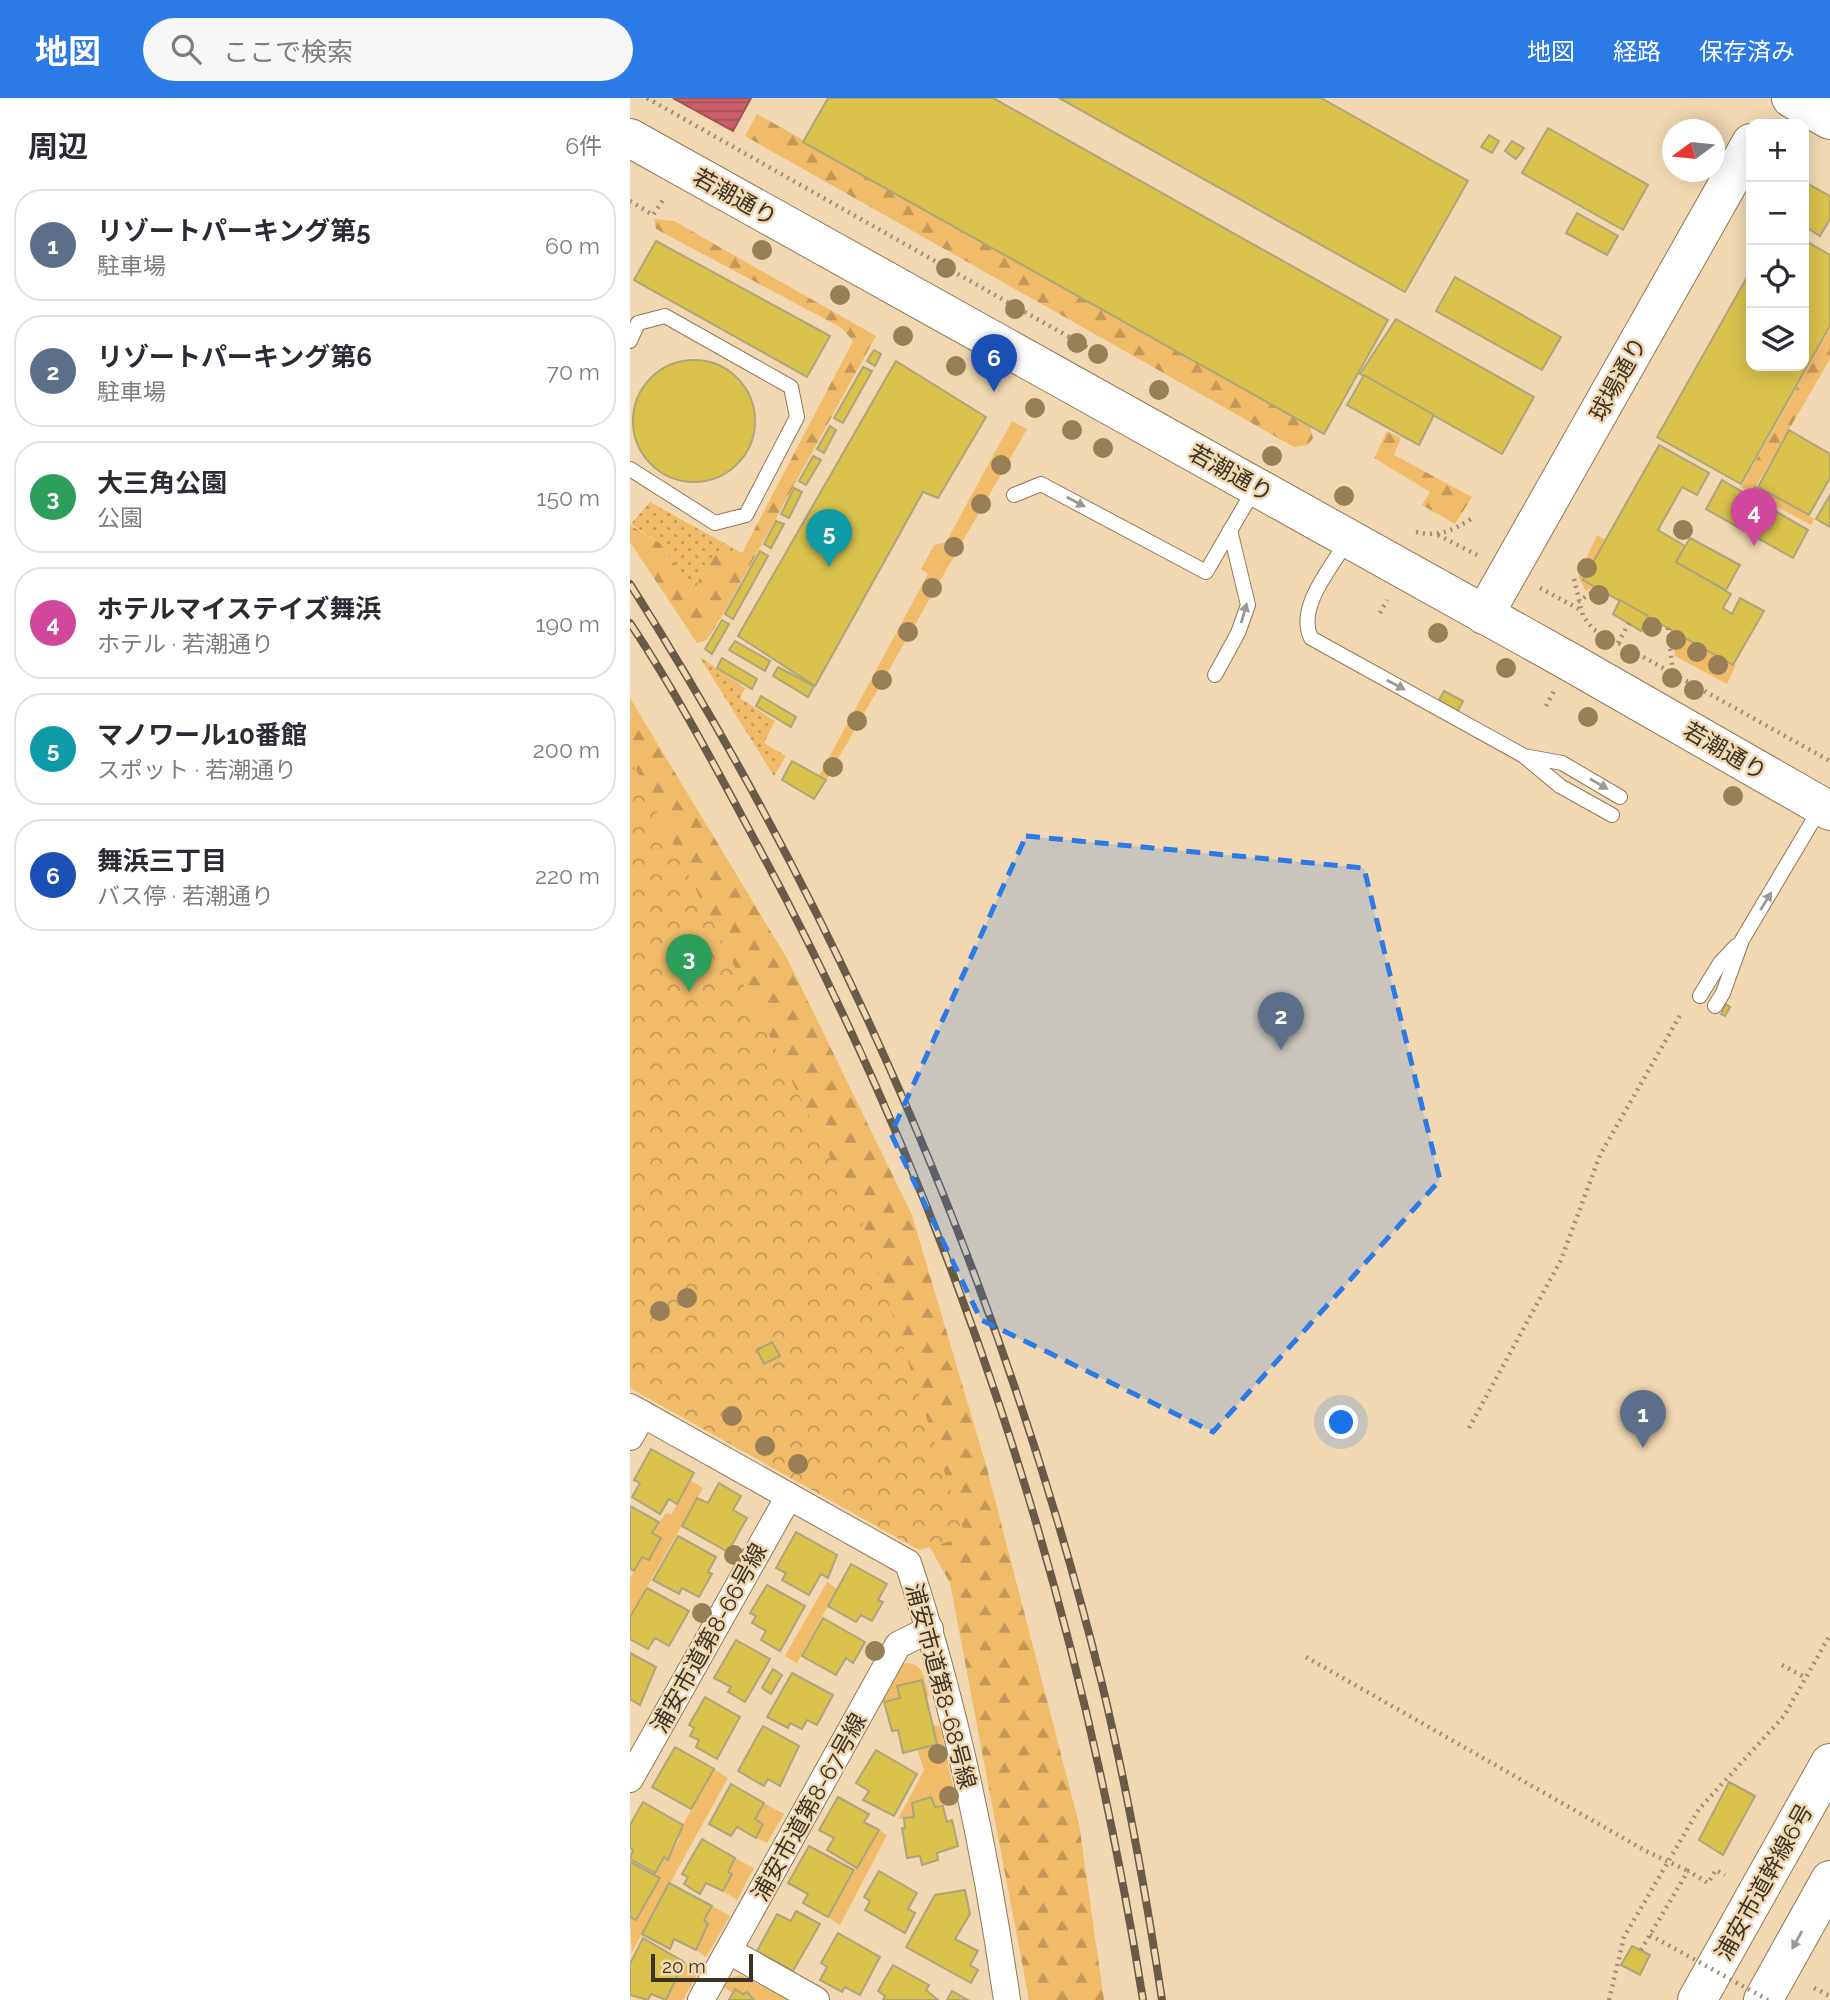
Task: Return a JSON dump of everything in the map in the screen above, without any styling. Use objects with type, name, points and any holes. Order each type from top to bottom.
[{"type":"main road","points":[[1765,119],[1777,98]]},
{"type":"main road","points":[[1791,98],[1830,120]]},
{"type":"main road","name":"若潮通り","points":[[634,149],[1255,486],[1826,808]]},
{"type":"main road","name":"球場通り","points":[[1484,615],[1746,152]]},
{"type":"main road","name":"浦安市道幹線6号","points":[[1697,2000],[1830,1763]]},
{"type":"main road","points":[[1763,2000],[1830,1880]]},
{"type":"street","points":[[630,1437],[636,1410]]},
{"type":"street","name":"浦安市道第8-68号線","points":[[636,1410],[908,1563],[930,1629],[985,1868],[1007,2000]]},
{"type":"street","name":"浦安市道第8-66号線","points":[[630,1779],[789,1496]]},
{"type":"street","name":"浦安市道第8-67号線","points":[[701,2000],[898,1645],[930,1629]]},
{"type":"street","points":[[729,1951],[816,2000]]},
{"type":"lane","points":[[630,341],[638,323],[665,316],[791,387],[797,417],[746,514],[715,523],[630,469]]},
{"type":"lane","points":[[1014,495],[1041,484],[1206,572],[1255,486]]},
{"type":"lane","points":[[1215,675],[1238,633],[1248,605],[1230,530]]},
{"type":"lane","points":[[1348,540],[1311,603],[1307,618],[1311,638],[1524,757],[1560,786],[1612,815]]},
{"type":"lane","points":[[1524,757],[1562,763],[1620,797]]},
{"type":"lane","points":[[1694,999],[1720,963],[1742,940],[1826,808]]},
{"type":"lane","points":[[1715,1006],[1723,993],[1742,940]]},
{"type":"path","points":[[647,98],[1094,352]]},
{"type":"path","points":[[1411,531],[1432,536],[1452,531],[1471,519]]},
{"type":"path","points":[[1574,579],[1583,617],[1592,629],[1830,761]]},
{"type":"path","points":[[1578,603],[1598,588]]},
{"type":"path","points":[[1618,643],[1629,623]]},
{"type":"path","points":[[1668,628],[1673,674]]},
{"type":"path","points":[[1469,1428],[1561,1260],[1600,1155],[1694,999]]},
{"type":"path","points":[[1609,2000],[1623,1937],[1699,1809],[1784,1716],[1830,1635]]},
{"type":"path","points":[[1306,1657],[1668,1862],[1708,1882],[1716,1870],[1726,1876]]},
{"type":"path","points":[[1782,1665],[1806,1678]]},
{"type":"path","points":[[1641,1950],[1688,1871]]},
{"type":"path","points":[[1650,1935],[1768,2000]]},
{"type":"path","points":[[1814,1988],[1829,1995]]},
{"type":"highlighted area","points":[[1026,836],[1364,868],[1440,1180],[1213,1432],[981,1320],[891,1134]]},
{"type":"green space","points":[[757,114],[1310,426],[1313,438],[1308,445],[1294,447],[745,136]]},
{"type":"green space","points":[[654,219],[674,221],[876,336],[725,611],[707,640],[697,643],[630,542],[630,525],[660,543],[695,594],[701,572],[715,555],[742,553],[853,341],[842,328],[656,229]]},
{"type":"green space","points":[[1830,329],[1830,359],[1756,486],[1814,519],[1811,525],[1741,487],[1806,371],[1809,371],[1809,366]]},
{"type":"green space","points":[[1012,421],[1027,429],[826,780],[819,776],[928,574],[921,569],[934,545],[946,542]]},
{"type":"green space","points":[[1387,431],[1401,438],[1394,455],[1472,497],[1455,524],[1422,505],[1430,492],[1374,458]]},
{"type":"green space","points":[[650,502],[742,553],[701,572],[695,594],[660,543],[631,524]]},
{"type":"green space","points":[[1597,535],[1606,540],[1594,586],[1586,591],[1578,576]]},
{"type":"green space","points":[[1671,630],[1736,665],[1727,684],[1675,656]]},
{"type":"green space","points":[[699,656],[745,688],[740,698],[775,721],[764,743],[786,756],[774,776]]},
{"type":"green space","points":[[630,698],[788,960],[912,1215],[986,1465],[1079,1824],[1104,2000],[1029,2000],[950,1583],[858,1420],[630,1224]]},
{"type":"green space","points":[[630,758],[861,1219],[966,1537],[919,1550],[630,1388]]},
{"type":"green space","points":[[690,1480],[703,1488],[630,1617],[630,1578],[642,1557],[649,1560],[661,1538],[652,1533],[666,1513],[672,1514]]},
{"type":"green space","points":[[827,1582],[837,1589],[797,1663],[785,1656]]},
{"type":"green space","points":[[906,1663],[920,1669],[929,1696],[926,1699],[921,1680],[897,1686],[900,1698],[884,1702],[880,1699],[900,1666]]},
{"type":"green space","points":[[933,1725],[940,1727],[957,1804],[935,1807],[931,1797],[912,1803],[914,1817],[898,1819],[924,1770],[917,1749]]},
{"type":"green space","points":[[714,1769],[728,1778],[632,1952],[630,1917],[636,1920],[660,1879],[655,1873],[664,1857],[669,1859],[680,1838],[677,1835]]},
{"type":"green space","points":[[764,1803],[784,1814],[767,1843],[756,1838],[763,1824],[755,1819]]},
{"type":"green space","points":[[879,1830],[887,1835],[840,1925],[828,1917]]},
{"type":"green space","points":[[735,1858],[754,1868],[737,1900],[723,1891],[732,1875],[728,1872]]},
{"type":"green space","points":[[712,1906],[730,1916],[706,1957],[696,1950],[708,1924],[704,1922]]},
{"type":"green space","points":[[684,1962],[699,1971],[683,2000],[666,2000]]},
{"type":"green space","points":[[740,1975],[789,2000],[754,2000],[747,1992],[743,1994],[735,1989],[733,1993],[721,1986],[725,1979]]},
{"type":"shaded area","points":[[673,98],[751,98],[733,131]]},
{"type":"building","points":[[828,98],[993,98],[1388,320],[1324,434],[803,142]]},
{"type":"building","points":[[1059,98],[1321,98],[1468,181],[1405,292]]},
{"type":"building","points":[[1548,128],[1648,185],[1623,230],[1522,173]]},
{"type":"building","points":[[1489,135],[1499,141],[1492,153],[1481,147]]},
{"type":"building","points":[[1512,141],[1524,148],[1516,159],[1505,151]]},
{"type":"building","points":[[1809,185],[1830,196],[1830,219],[1820,236],[1809,229]]},
{"type":"building","points":[[1577,213],[1618,236],[1607,255],[1566,233]]},
{"type":"building","points":[[656,241],[830,336],[807,377],[634,280]]},
{"type":"building","points":[[1809,243],[1830,255],[1830,326],[1809,363]]},
{"type":"building","points":[[1455,277],[1561,337],[1542,370],[1436,311]]},
{"type":"building","points":[[1746,279],[1746,371],[1805,371],[1741,484],[1657,437]]},
{"type":"building","points":[[1396,319],[1534,397],[1502,454],[1360,374]]},
{"type":"building","points":[[874,350],[881,354],[875,366],[867,361]]},
{"type":"building","points":[[694,360],[717,365],[737,378],[750,398],[755,421],[750,444],[737,464],[717,477],[694,482],[671,477],[651,464],[638,444],[633,421],[638,398],[651,378],[671,365]]},
{"type":"building","points":[[896,361],[986,417],[938,498],[923,492],[815,686],[738,636]]},
{"type":"building","points":[[863,367],[872,371],[843,423],[834,418]]},
{"type":"building","points":[[1364,375],[1434,415],[1419,445],[1347,405]]},
{"type":"building","points":[[830,426],[836,430],[824,453],[817,449]]},
{"type":"building","points":[[1789,430],[1830,454],[1830,478],[1809,515],[1758,487]]},
{"type":"building","points":[[1659,445],[1709,473],[1697,495],[1682,487],[1658,530],[1685,546],[1676,562],[1731,594],[1723,608],[1732,614],[1740,598],[1764,611],[1733,665],[1583,580]]},
{"type":"building","points":[[813,456],[821,460],[806,485],[799,481]]},
{"type":"building","points":[[1722,480],[1808,530],[1793,558],[1706,509]]},
{"type":"building","points":[[794,488],[802,492],[789,518],[781,514]]},
{"type":"building","points":[[1830,495],[1830,527],[1816,519]]},
{"type":"building","points":[[776,521],[784,524],[771,548],[764,544]]},
{"type":"building","points":[[1690,538],[1740,565],[1726,590],[1676,562]]},
{"type":"building","points":[[760,551],[768,556],[733,619],[725,614]]},
{"type":"building","points":[[1620,600],[1648,616],[1641,631],[1613,614]]},
{"type":"building","points":[[722,620],[729,624],[712,654],[705,649]]},
{"type":"building","points":[[735,641],[770,661],[765,671],[729,650]]},
{"type":"building","points":[[722,658],[757,679],[752,689],[717,668]]},
{"type":"building","points":[[778,667],[814,686],[808,697],[773,676]]},
{"type":"building","points":[[1444,691],[1463,701],[1458,711],[1439,700]]},
{"type":"building","points":[[761,696],[796,717],[791,727],[756,706]]},
{"type":"building","points":[[792,761],[826,780],[814,799],[782,780]]},
{"type":"building","points":[[1726,1004],[1730,1007],[1725,1016],[1721,1014]]},
{"type":"building","points":[[772,1342],[780,1356],[764,1364],[757,1350]]},
{"type":"building","points":[[651,1449],[694,1473],[677,1504],[669,1499],[660,1514],[632,1497],[640,1483],[634,1480]]},
{"type":"building","points":[[719,1483],[741,1496],[733,1510],[747,1518],[728,1552],[682,1526],[697,1498],[708,1503]]},
{"type":"building","points":[[630,1506],[659,1522],[652,1533],[661,1538],[649,1560],[642,1557],[634,1571],[630,1569]]},
{"type":"building","points":[[796,1532],[837,1555],[828,1578],[821,1574],[809,1595],[782,1580],[786,1573],[776,1568]]},
{"type":"building","points":[[678,1536],[716,1557],[708,1572],[712,1574],[699,1597],[682,1588],[679,1594],[653,1580]]},
{"type":"building","points":[[851,1564],[887,1584],[878,1600],[883,1602],[872,1621],[861,1615],[856,1622],[828,1606]]},
{"type":"building","points":[[767,1585],[805,1606],[780,1651],[761,1640],[766,1631],[752,1623],[756,1616],[750,1613]]},
{"type":"building","points":[[647,1588],[689,1611],[669,1646],[655,1638],[648,1649],[630,1639],[630,1617]]},
{"type":"building","points":[[823,1618],[865,1642],[853,1663],[846,1658],[836,1675],[802,1656]]},
{"type":"building","points":[[736,1640],[770,1659],[745,1702],[728,1692],[731,1687],[714,1678]]},
{"type":"building","points":[[630,1653],[656,1667],[640,1705],[630,1699]]},
{"type":"building","points":[[773,1669],[782,1675],[771,1694],[762,1688]]},
{"type":"building","points":[[792,1673],[833,1695],[817,1725],[807,1720],[802,1729],[790,1723],[788,1728],[767,1717]]},
{"type":"building","points":[[922,1680],[937,1744],[903,1753],[898,1730],[892,1731],[884,1702],[900,1698],[897,1686]]},
{"type":"building","points":[[705,1697],[740,1717],[717,1759],[696,1747],[699,1740],[690,1736],[694,1728],[689,1725]]},
{"type":"building","points":[[763,1726],[799,1746],[780,1786],[768,1779],[764,1786],[738,1771]]},
{"type":"building","points":[[675,1747],[714,1769],[691,1809],[652,1787]]},
{"type":"building","points":[[876,1750],[917,1774],[894,1816],[863,1800],[869,1791],[856,1783]]},
{"type":"building","points":[[1729,1782],[1755,1796],[1723,1855],[1699,1840]]},
{"type":"building","points":[[731,1784],[764,1803],[755,1819],[763,1824],[756,1838],[737,1827],[731,1836],[709,1824]]},
{"type":"building","points":[[838,1797],[869,1814],[864,1822],[879,1830],[857,1868],[827,1850],[834,1838],[819,1830]]},
{"type":"building","points":[[931,1797],[935,1807],[943,1806],[947,1822],[952,1820],[958,1846],[937,1853],[938,1860],[922,1865],[920,1856],[907,1858],[902,1828],[905,1828],[904,1818],[914,1817],[912,1803]]},
{"type":"building","points":[[643,1802],[683,1825],[668,1860],[664,1857],[655,1873],[630,1859],[633,1850],[630,1848],[630,1825]]},
{"type":"building","points":[[702,1839],[735,1858],[728,1872],[732,1874],[723,1891],[706,1883],[700,1894],[684,1884],[688,1877],[682,1874]]},
{"type":"building","points":[[809,1846],[854,1870],[828,1917],[803,1903],[808,1894],[788,1883]]},
{"type":"building","points":[[630,1862],[660,1878],[636,1920],[630,1917]]},
{"type":"building","points":[[879,1871],[917,1893],[908,1909],[915,1913],[905,1933],[865,1910],[870,1901],[864,1897]]},
{"type":"building","points":[[669,1883],[712,1906],[704,1920],[708,1924],[696,1950],[674,1939],[670,1949],[642,1934]]},
{"type":"building","points":[[965,1890],[970,1914],[955,1939],[978,1951],[970,1965],[978,1970],[971,1983],[906,1947],[935,1895]]},
{"type":"building","points":[[796,1911],[820,1924],[793,1971],[757,1951],[777,1914],[791,1921]]},
{"type":"building","points":[[838,1933],[880,1957],[860,1995],[845,1987],[842,1992],[820,1980],[827,1967],[821,1963]]},
{"type":"building","points":[[643,1938],[684,1962],[666,2000],[651,1994],[648,2000],[630,1995],[630,1964]]},
{"type":"building","points":[[1632,1946],[1650,1955],[1640,1975],[1621,1965]]},
{"type":"building","points":[[893,1965],[929,1985],[926,1990],[938,2000],[883,2000],[885,1996],[878,1991]]},
{"type":"building","points":[[735,1989],[743,1994],[747,1992],[754,2000],[729,2000]]},
{"type":"building","points":[[952,1991],[968,2000],[947,2000]]},
{"type":"railway","points":[[630,584],[708,712],[781,844],[848,978],[910,1115],[967,1255],[1018,1396],[1063,1539],[1102,1684],[1120,1762],[1162,2000]]},
{"type":"railway","points":[[630,623],[713,762],[829,985],[893,1124],[949,1265],[1000,1408],[1045,1552],[1083,1699],[1116,1848],[1143,2000]]},
{"type":"place","name":"舞浜三丁目","points":[[994,392]]},
{"type":"place","name":"ホテルマイステイズ舞浜","points":[[1754,546]]},
{"type":"place","name":"マノワール10番館","points":[[829,567]]},
{"type":"place","name":"大三角公園","points":[[689,992]]},
{"type":"place","name":"リゾートパーキング第6","points":[[1281,1050]]},
{"type":"place","name":"リゾートパーキング第5","points":[[1643,1448]]}]
